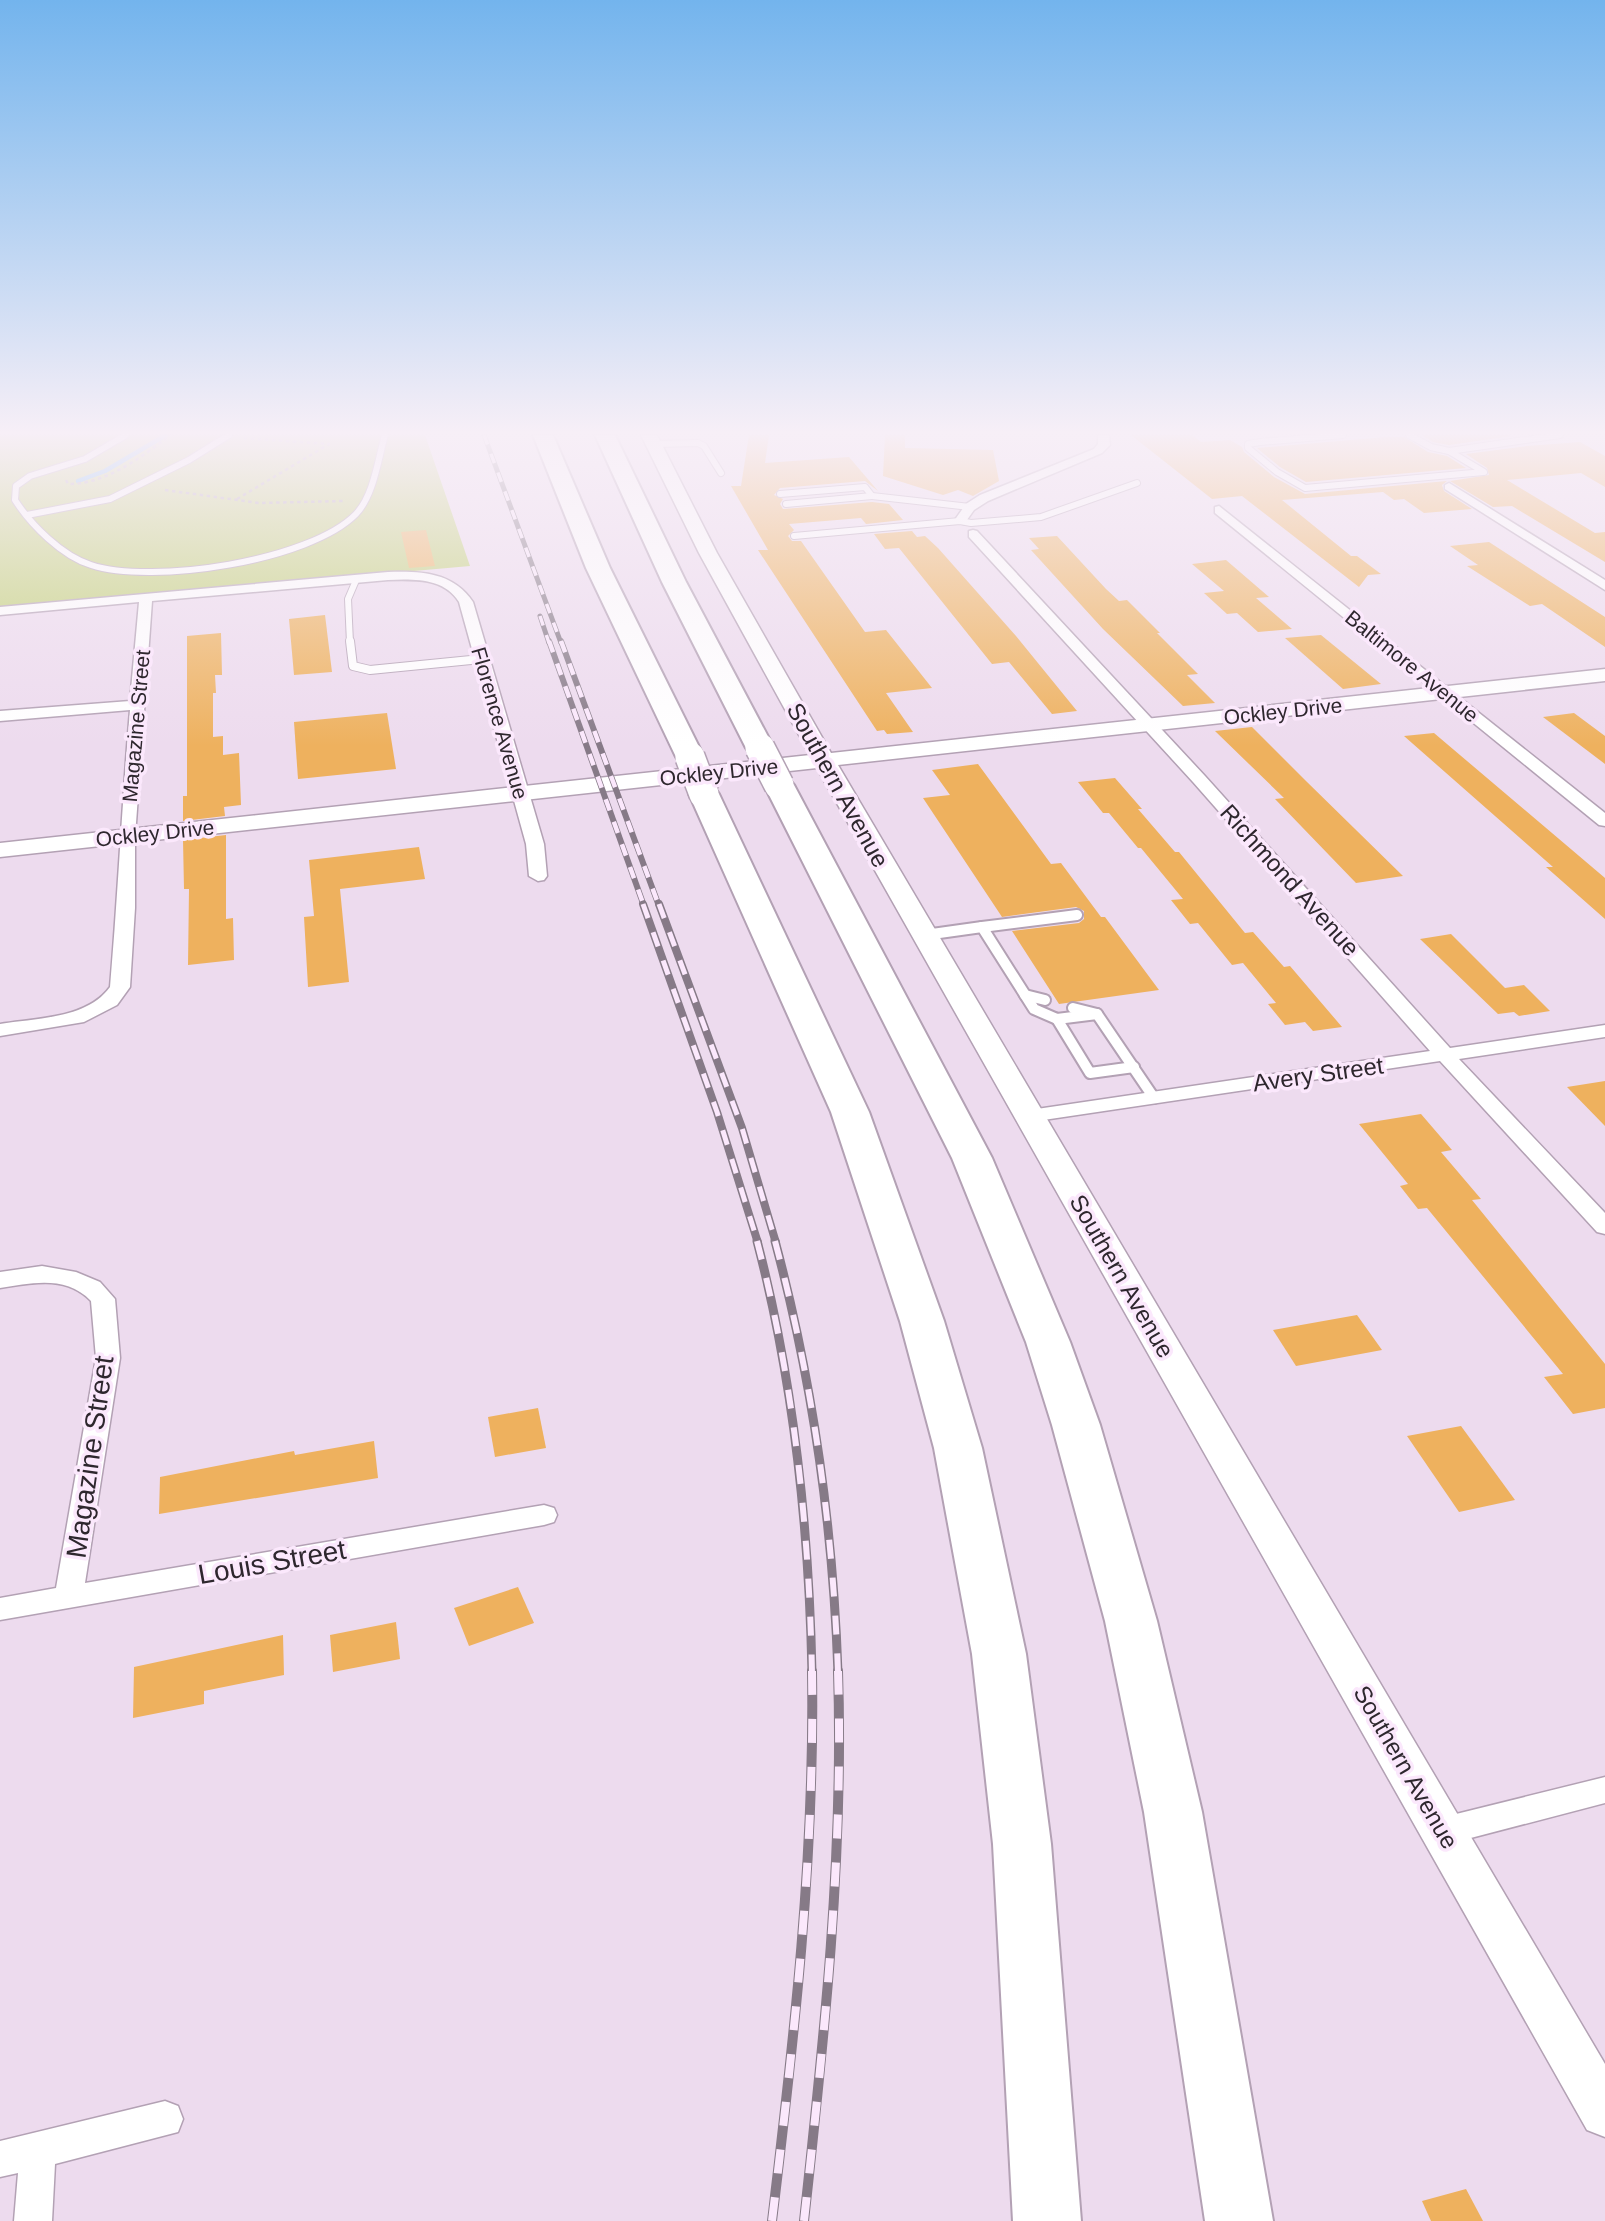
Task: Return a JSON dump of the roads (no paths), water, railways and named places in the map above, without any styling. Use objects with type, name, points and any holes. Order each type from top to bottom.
[{"type":"highway","points":[[586,539],[690,757],[704,794],[850,1112],[922,1321],[958,1448],[999,1654],[1022,1844],[1047,2221]]},
{"type":"highway","points":[[653,539],[972,1158],[1048,1342],[1076,1425],[1131,1621],[1173,1812],[1239,2221]]},
{"type":"street","name":"Southern Avenue","points":[[701,539],[824,761],[1605,2112]]},
{"type":"street","name":"Richmond Avenue","points":[[977,539],[1150,725],[1445,1055],[1605,1227]]},
{"type":"street","name":"Baltimore Avenue","points":[[1254,539],[1605,821]]},
{"type":"street","points":[[1530,539],[1605,586]]},
{"type":"street","name":"Florence Avenue","points":[[357,578],[412,576],[443,582],[456,588],[463,597],[535,844],[538,876]]},
{"type":"street","points":[[0,611],[357,578]]},
{"type":"street","name":"Magazine Street","points":[[0,1030],[64,1021],[94,1011],[110,1001],[120,987],[126,908],[127,837],[146,598]]},
{"type":"street","name":"Ockley Drive","points":[[0,850],[1605,675]]},
{"type":"street","points":[[0,716],[138,705]]},
{"type":"street","name":"Avery Street","points":[[1030,1116],[1605,1031]]},
{"type":"street","name":"Magazine Street","points":[[0,1280],[42,1275],[68,1277],[86,1284],[103,1299],[108,1358],[69,1596]]},
{"type":"street","name":"Louis Street","points":[[0,1609],[544,1515]]},
{"type":"street","points":[[1444,1831],[1605,1790]]},
{"type":"street","points":[[0,2159],[165,2119]]},
{"type":"street","points":[[33,2221],[38,2150]]},
{"type":"lane","points":[[53,539],[69,553],[91,565],[125,571],[173,572],[246,561],[313,539]]},
{"type":"lane","points":[[357,578],[348,599],[347,614],[353,666],[356,668],[370,670],[481,659]]},
{"type":"lane","points":[[925,934],[1077,915]]},
{"type":"lane","points":[[982,927],[1034,1009],[1057,1019],[1097,1014]]},
{"type":"lane","points":[[1025,995],[1045,1000]]},
{"type":"lane","points":[[1073,1008],[1097,1014],[1154,1098]]},
{"type":"lane","points":[[1057,1019],[1090,1073],[1134,1067]]},
{"type":"railway","points":[[522,539],[561,643]]},
{"type":"railway","points":[[540,616],[549,643]]},
{"type":"railway","points":[[549,641],[644,906]]},
{"type":"railway","points":[[561,641],[659,906]]},
{"type":"railway","points":[[643,904],[717,1112],[758,1243]]},
{"type":"railway","points":[[659,904],[742,1128],[776,1243]]},
{"type":"railway","points":[[757,1241],[781,1347],[797,1455],[807,1564],[812,1673]]},
{"type":"railway","points":[[775,1241],[800,1348],[819,1455],[831,1563],[838,1673]]},
{"type":"railway","points":[[804,2221],[831,1947],[838,1809],[838,1671]]},
{"type":"railway","points":[[772,2221],[801,1947],[810,1809],[812,1673]]}]
